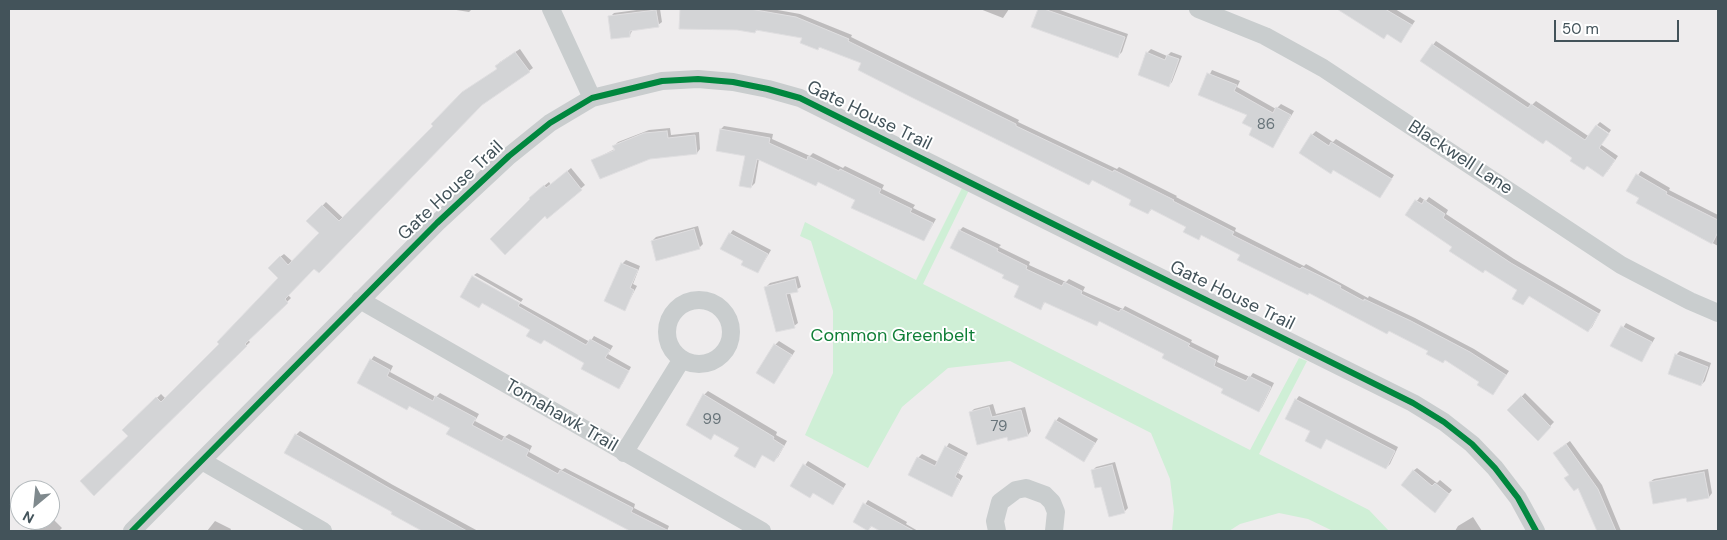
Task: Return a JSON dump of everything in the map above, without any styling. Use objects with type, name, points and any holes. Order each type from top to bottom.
[{"type":"street","points":[[550,9],[592,98]]},
{"type":"street","name":"Blackwell Lane","points":[[1198,9],[1265,36],[1323,68],[1621,265],[1690,301],[1718,313]]},
{"type":"street","name":"Gate House Trail","points":[[132,531],[360,300],[509,156],[550,123],[592,98],[662,81],[698,79],[768,89],[807,102],[1413,403],[1472,444],[1495,468],[1518,498],[1536,531]]},
{"type":"street","name":"Tomahawk Trail","points":[[360,300],[762,531]]},
{"type":"street","points":[[624,453],[682,359]]},
{"type":"street","points":[[202,461],[324,531]]},
{"type":"street","points":[[997,531],[995,521],[1000,502],[1016,490],[1026,488],[1045,495],[1052,502],[1056,512],[1054,531]]},
{"type":"green space","name":"Common Greenbelt","points":[[966,180],[972,184],[923,284],[1250,450],[1299,358],[1307,361],[1259,454],[1369,510],[1389,531],[1333,531],[1308,519],[1279,513],[1240,524],[1229,531],[1172,531],[1174,511],[1170,479],[1151,433],[1010,361],[948,368],[902,407],[868,468],[805,435],[833,373],[833,311],[811,241],[800,236],[805,222],[916,280]]},
{"type":"building","points":[[680,9],[750,9],[796,17],[849,39],[848,41],[1016,124],[1016,126],[1113,172],[1114,170],[1174,200],[1234,232],[1232,235],[1300,269],[1302,267],[1341,286],[1340,288],[1364,301],[1364,299],[1411,321],[1470,352],[1506,375],[1493,395],[1477,385],[1479,382],[1445,360],[1443,363],[1426,354],[1428,351],[1389,331],[1387,334],[1309,293],[1308,295],[1237,260],[1240,255],[1201,235],[1199,240],[1183,232],[1186,227],[1151,209],[1148,214],[1129,205],[1131,200],[1092,180],[1089,185],[911,97],[858,70],[861,63],[819,47],[818,50],[800,43],[802,38],[756,30],[755,33],[737,30],[679,29]]},
{"type":"building","points":[[1038,9],[1044,9],[1125,37],[1118,58],[1031,27]]},
{"type":"building","points":[[1337,9],[1385,9],[1412,25],[1401,43],[1387,34],[1384,39]]},
{"type":"building","points":[[656,10],[659,27],[630,31],[630,37],[611,39],[608,16]]},
{"type":"building","points":[[1432,44],[1528,108],[1531,104],[1585,140],[1596,125],[1609,134],[1599,148],[1615,160],[1603,177],[1587,166],[1584,170],[1570,161],[1572,158],[1546,140],[1543,144],[1420,61]]},
{"type":"building","points":[[515,52],[530,72],[482,105],[319,273],[314,269],[285,299],[288,303],[245,344],[247,346],[94,496],[80,481],[128,436],[122,430],[156,397],[161,402],[219,344],[217,342],[278,278],[268,268],[280,256],[288,265],[319,233],[306,221],[322,205],[339,221],[433,126],[431,124],[462,92],[497,69],[495,66]]},
{"type":"building","points":[[1146,52],[1165,60],[1167,55],[1179,59],[1169,87],[1138,75]]},
{"type":"building","points":[[1207,73],[1237,85],[1234,91],[1273,113],[1276,107],[1291,115],[1273,148],[1249,135],[1252,128],[1242,123],[1247,115],[1198,95]]},
{"type":"building","points":[[720,129],[770,138],[769,143],[807,160],[808,156],[839,171],[840,169],[881,189],[879,193],[912,209],[910,212],[933,223],[924,241],[851,208],[855,200],[818,182],[816,186],[757,159],[751,188],[739,186],[745,156],[716,151]]},
{"type":"building","points":[[667,131],[668,138],[695,135],[697,154],[650,159],[600,179],[591,160],[615,150],[612,146],[644,133]]},
{"type":"building","points":[[1311,134],[1329,146],[1331,142],[1392,179],[1380,198],[1333,170],[1331,174],[1299,153]]},
{"type":"building","points":[[567,171],[582,190],[547,219],[545,216],[505,255],[490,239],[529,198],[544,185],[546,188]]},
{"type":"building","points":[[1636,174],[1667,192],[1666,194],[1718,220],[1718,232],[1712,244],[1636,203],[1639,198],[1626,191]]},
{"type":"building","points":[[1415,200],[1422,204],[1424,200],[1445,214],[1443,218],[1511,263],[1599,314],[1588,332],[1529,296],[1523,305],[1512,299],[1517,290],[1485,270],[1483,273],[1449,251],[1452,247],[1405,215]]},
{"type":"building","points":[[694,229],[700,249],[656,261],[651,241]]},
{"type":"building","points":[[959,230],[998,249],[997,251],[1027,266],[1026,269],[1062,286],[1064,282],[1082,291],[1081,294],[1119,312],[1121,309],[1190,344],[1188,346],[1216,360],[1214,366],[1246,381],[1249,376],[1271,387],[1259,412],[1221,393],[1223,389],[1162,358],[1164,354],[1099,321],[1097,326],[1044,302],[1041,310],[1014,297],[1019,286],[1002,278],[1004,275],[950,248]]},
{"type":"building","points":[[729,233],[768,254],[758,273],[741,265],[743,261],[720,249]]},
{"type":"building","points":[[621,263],[638,270],[630,288],[634,290],[625,311],[604,301]]},
{"type":"building","points":[[472,276],[520,303],[518,306],[586,345],[590,339],[610,350],[605,358],[629,371],[619,389],[581,369],[584,363],[544,340],[541,344],[526,336],[530,330],[482,303],[479,308],[460,297]]},
{"type":"building","points":[[795,279],[798,292],[786,294],[795,328],[776,332],[764,287]]},
{"type":"building","points":[[1621,326],[1652,342],[1642,362],[1610,346]]},
{"type":"building","points":[[774,344],[792,355],[774,384],[756,373]]},
{"type":"building","points":[[1675,354],[1708,367],[1701,386],[1668,374]]},
{"type":"building","points":[[370,359],[390,370],[387,376],[433,401],[435,396],[476,418],[472,425],[502,441],[504,437],[529,450],[526,456],[558,474],[560,470],[633,508],[631,512],[669,531],[630,531],[446,434],[450,428],[409,406],[407,410],[357,383]]},
{"type":"building","points":[[703,394],[774,437],[773,439],[784,446],[774,462],[762,455],[755,468],[734,456],[739,448],[714,434],[711,440],[686,425]]},
{"type":"building","points":[[1521,396],[1551,427],[1538,441],[1507,410]]},
{"type":"building","points":[[1295,399],[1395,451],[1386,469],[1326,439],[1321,449],[1305,441],[1310,431],[1285,419]]},
{"type":"building","points":[[989,407],[992,417],[1021,410],[1028,436],[1008,441],[1007,437],[977,445],[969,412]]},
{"type":"building","points":[[1055,420],[1095,443],[1084,462],[1045,438]]},
{"type":"building","points":[[295,434],[467,531],[422,531],[391,514],[392,512],[284,453]]},
{"type":"building","points":[[1566,444],[1598,489],[1616,531],[1597,531],[1578,488],[1574,491],[1564,478],[1569,475],[1553,453]]},
{"type":"building","points":[[945,446],[966,457],[955,477],[960,480],[952,497],[908,475],[917,457],[935,466]]},
{"type":"building","points":[[803,464],[843,488],[833,505],[813,493],[810,498],[790,486]]},
{"type":"building","points":[[1112,465],[1125,513],[1109,517],[1101,487],[1095,488],[1091,470]]},
{"type":"building","points":[[1413,470],[1432,486],[1435,483],[1449,494],[1435,513],[1401,485]]},
{"type":"building","points":[[1704,472],[1709,498],[1687,502],[1686,498],[1653,504],[1649,482]]},
{"type":"building","points":[[863,503],[914,531],[880,531],[871,526],[868,531],[853,522]]},
{"type":"cycle path","points":[[132,531],[437,223],[509,156],[550,123],[592,98],[662,81],[698,79],[733,82],[800,98],[1413,403],[1444,422],[1472,444],[1495,468],[1518,498],[1536,531]]}]
